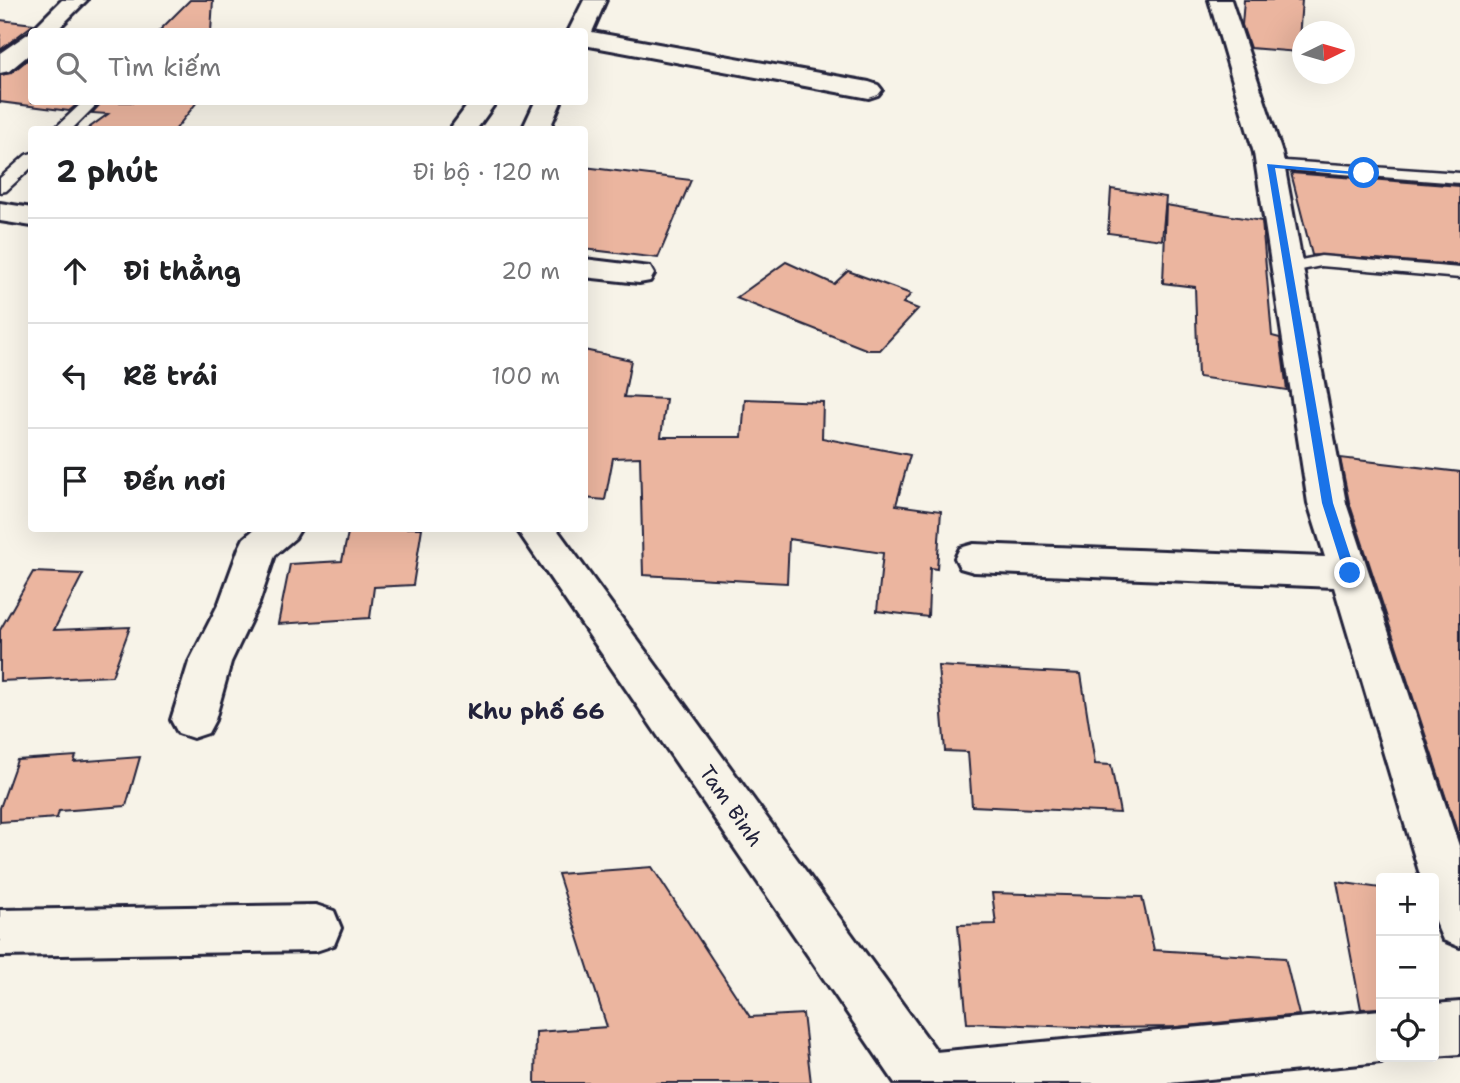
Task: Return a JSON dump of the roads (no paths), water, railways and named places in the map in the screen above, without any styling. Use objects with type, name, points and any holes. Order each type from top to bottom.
[{"type":"street","points":[[44,28],[76,0]]},
{"type":"street","points":[[582,28],[595,0]]},
{"type":"street","points":[[1220,0],[1270,165],[1327,503],[1459,918]]},
{"type":"street","points":[[588,39],[869,90]]},
{"type":"street","points":[[0,66],[28,42]]},
{"type":"street","points":[[465,126],[481,105]]},
{"type":"street","points":[[537,126],[547,105]]},
{"type":"street","points":[[0,212],[28,216]]},
{"type":"street","points":[[588,268],[639,274]]},
{"type":"street","points":[[193,720],[210,662],[239,603],[258,548],[277,532]]},
{"type":"street","name":"Tam Bình","points":[[538,532],[926,1081]]},
{"type":"street","points":[[974,558],[1350,573]]},
{"type":"street","points":[[0,933],[316,928]]},
{"type":"street","points":[[1439,1030],[1460,1028]]},
{"type":"street","points":[[926,1081],[1376,1036]]},
{"type":"lane","points":[[65,126],[88,105]]},
{"type":"lane","points":[[0,187],[28,162]]},
{"type":"lane","points":[[1270,165],[1460,178]]},
{"type":"lane","points":[[1287,268],[1321,261],[1460,273]]},
{"type":"district","name":"Khu phố 66","points":[[536,711]]}]
